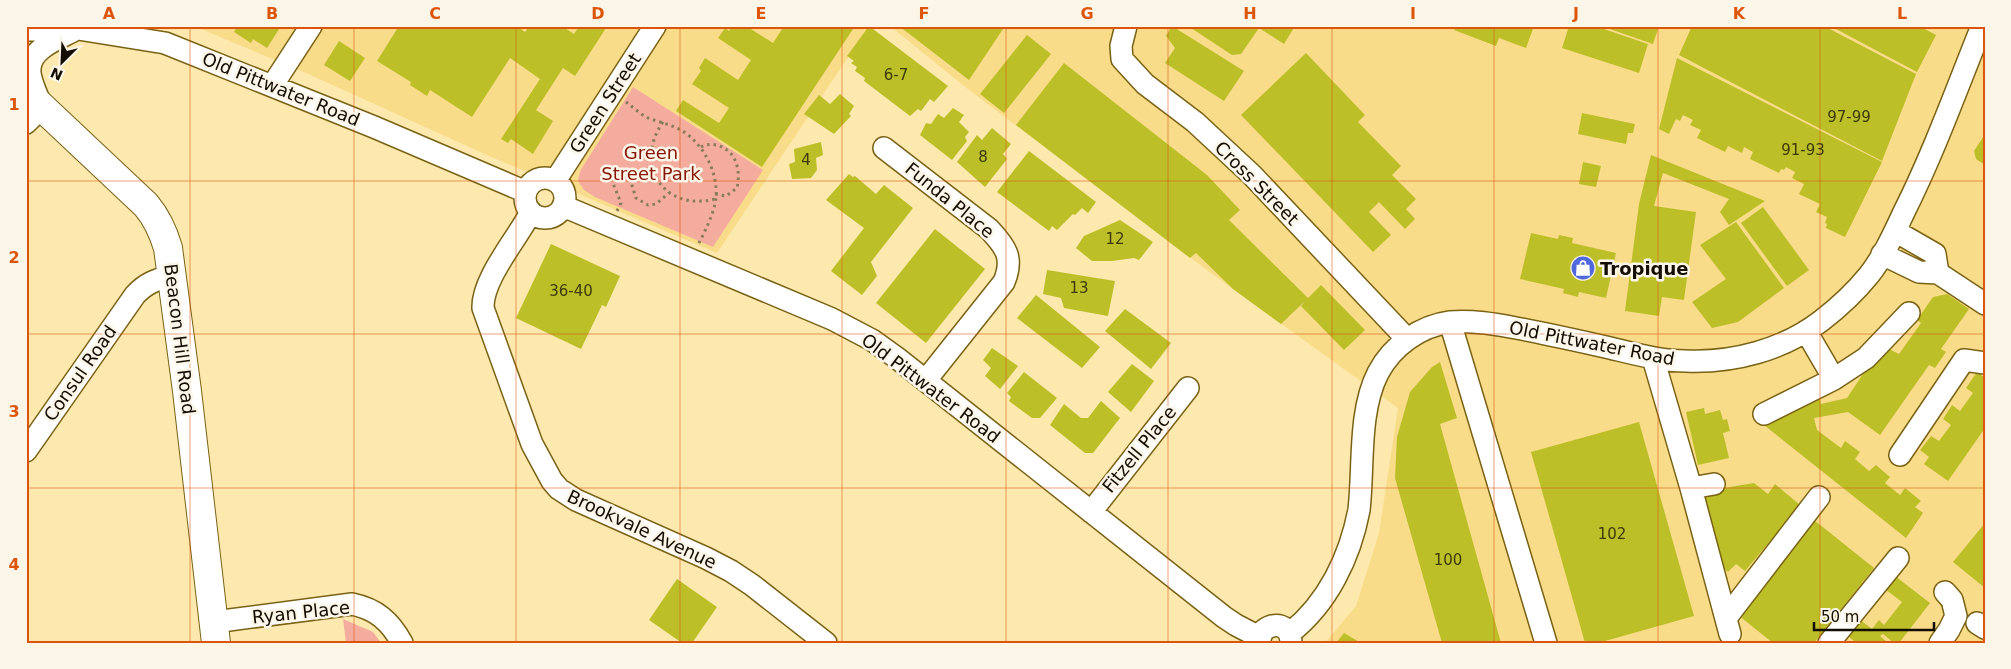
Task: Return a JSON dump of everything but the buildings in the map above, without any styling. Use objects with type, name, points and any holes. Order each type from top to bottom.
[{"type":"main road","name":"Beacon Hill Road","points":[[31,107],[151,211],[164,233],[168,248],[187,391],[215,632]]},
{"type":"street","points":[[272,86],[311,26]]},
{"type":"street","name":"Green Street","points":[[555,181],[655,26]]},
{"type":"street","name":"Cross Street","points":[[1126,26],[1121,46],[1122,59],[1145,84],[1195,122],[1252,175],[1407,339]]},
{"type":"street","name":"Old Pittwater Road","points":[[1290,638],[1327,594],[1344,559],[1356,526],[1359,510],[1365,424],[1372,387],[1378,373],[1387,360],[1407,339],[1427,328],[1450,322],[1493,324],[1549,334],[1653,358],[1685,362],[1714,361],[1740,357],[1767,350],[1790,341],[1826,316],[1870,274],[1895,230],[1920,178],[1982,26]]},
{"type":"street","points":[[31,107],[31,62],[46,45],[78,29]]},
{"type":"street","name":"Old Pittwater Road","points":[[26,30],[78,29],[164,43],[408,142],[528,202]]},
{"type":"street","name":"Funda Place","points":[[884,148],[989,229],[1008,254],[1009,269],[1004,282],[926,380]]},
{"type":"street","points":[[547,178],[555,181],[564,192],[563,206],[558,213],[549,218],[539,217],[528,202],[530,184],[538,179],[547,178]]},
{"type":"street","name":"Brookvale Avenue","points":[[528,202],[489,282],[483,299],[483,308],[532,444],[552,482],[576,500],[731,571],[766,595],[826,643]]},
{"type":"street","name":"Old Pittwater Road","points":[[563,206],[832,319],[872,340],[926,380],[1236,626],[1259,640]]},
{"type":"street","points":[[1895,230],[1935,254],[1938,273]]},
{"type":"street","points":[[1882,254],[1919,272],[1938,273],[1985,304]]},
{"type":"street","name":"Consul Road","points":[[26,451],[134,295],[141,288],[156,279],[172,276]]},
{"type":"street","points":[[1764,414],[1834,379],[1866,358],[1909,313]]},
{"type":"street","points":[[1450,322],[1546,643]]},
{"type":"street","points":[[1806,331],[1834,379]]},
{"type":"street","points":[[1653,358],[1692,488],[1728,626],[1820,497]]},
{"type":"street","points":[[1900,455],[1964,360],[1985,363]]},
{"type":"street","name":"Fitzell Place","points":[[1091,512],[1188,388]]},
{"type":"street","points":[[1692,488],[1714,484]]},
{"type":"street","points":[[1829,643],[1898,558]]},
{"type":"street","points":[[1940,643],[1956,616],[1952,600],[1945,592]]},
{"type":"street","name":"Ryan Place","points":[[215,632],[352,604],[383,616],[402,643]]},
{"type":"street","points":[[1259,640],[1266,628],[1276,625],[1286,629],[1290,638]]},
{"type":"path","points":[[612,92],[647,117],[663,122],[687,134],[701,148],[710,162],[716,196],[705,232],[691,260]]},
{"type":"path","points":[[663,122],[651,143],[652,168],[660,184],[682,200],[694,202],[716,196],[726,196],[737,188],[738,170],[735,160],[729,152],[720,147],[706,144],[701,148]]},
{"type":"path","points":[[628,174],[652,168]]},
{"type":"path","points":[[611,226],[621,203],[610,176],[627,170],[636,198],[648,205],[656,204],[669,192]]},
{"type":"shaded area","points":[[194,26],[869,26],[717,253],[489,156],[306,73]]},
{"type":"shaded area","points":[[890,26],[1985,26],[1985,643],[1325,643],[1356,606],[1379,533],[1398,408],[1208,271],[964,86]]},
{"type":"green space","name":"Green Street Park","points":[[633,87],[763,170],[713,247],[595,197],[584,190],[578,181],[580,171]]},
{"type":"green space","points":[[343,619],[373,632],[381,643],[346,643]]},
{"type":"place","name":"Tropique","points":[[1583,268]]}]
